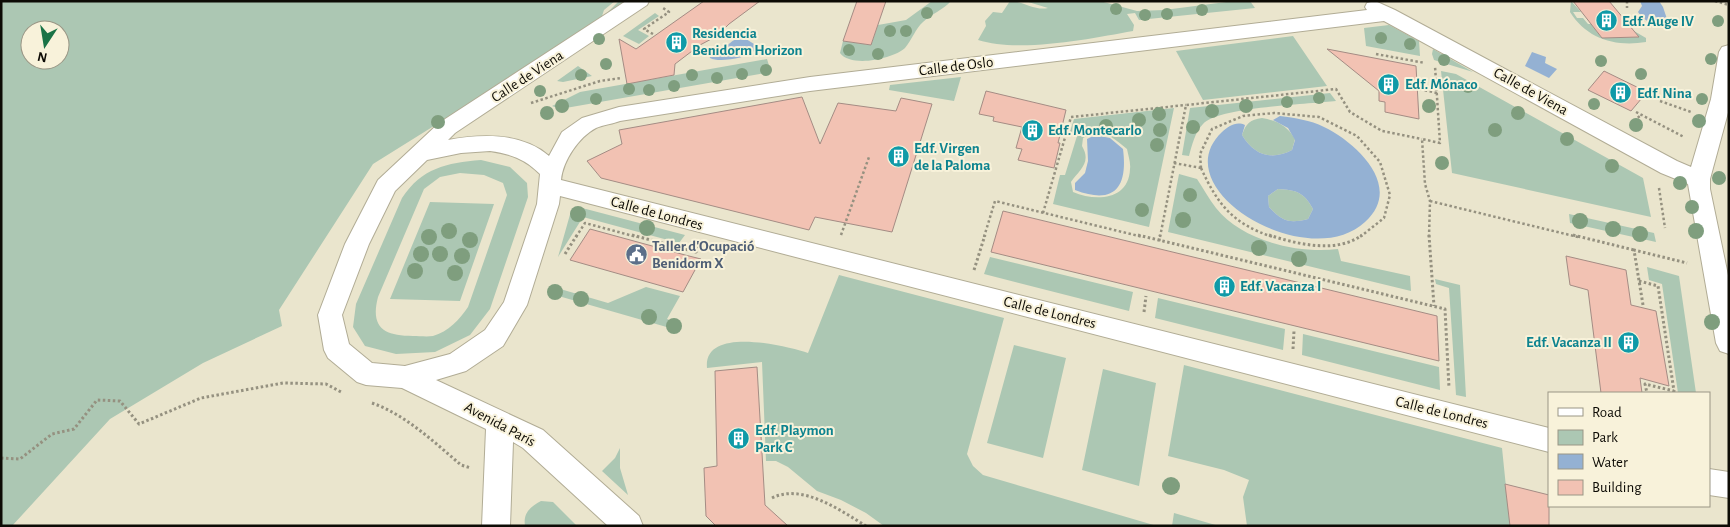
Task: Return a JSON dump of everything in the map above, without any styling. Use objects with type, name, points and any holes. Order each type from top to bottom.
[{"type":"street","name":"Calle de Viena","points":[[405,378],[366,374],[337,350],[330,314],[358,244],[386,186],[416,155],[447,128],[640,1]]},
{"type":"street","name":"Calle de Viena","points":[[1364,1],[1669,167],[1699,179]]},
{"type":"street","name":"Calle de Oslo","points":[[551,179],[570,137],[589,123],[619,114],[810,84],[1388,14]]},
{"type":"street","points":[[1729,52],[1721,99],[1699,179],[1699,189],[1729,343]]},
{"type":"street","points":[[405,378],[457,364],[494,338],[515,305],[548,204],[551,179],[532,154],[503,144],[462,144],[416,155]]},
{"type":"street","name":"Calle de Londres","points":[[551,179],[710,226],[1548,440]]},
{"type":"street","name":"Avenida París","points":[[405,378],[534,439],[629,526]]},
{"type":"street","points":[[496,526],[500,422]]},
{"type":"street","points":[[1710,482],[1729,485]]},
{"type":"path","points":[[1627,1],[1627,8]]},
{"type":"path","points":[[1715,1],[1729,5]]},
{"type":"path","points":[[1043,213],[1071,117],[1336,89],[1350,112],[1382,131],[1440,143],[1434,65]]},
{"type":"path","points":[[546,98],[600,81],[621,78]]},
{"type":"path","points":[[1415,88],[1437,93]]},
{"type":"path","points":[[1660,101],[1715,120]]},
{"type":"path","points":[[1159,240],[1186,106]]},
{"type":"path","points":[[1636,112],[1676,134],[1708,146]]},
{"type":"path","points":[[1274,113],[1319,117],[1357,136],[1380,162],[1390,195],[1384,218],[1354,242],[1328,245],[1298,244],[1259,232],[1230,214],[1213,194],[1201,168],[1200,154],[1212,129],[1243,116],[1274,113]]},
{"type":"path","points":[[1422,139],[1425,184],[1430,201],[1428,226],[1434,306]]},
{"type":"path","points":[[833,257],[869,157]]},
{"type":"path","points":[[1174,162],[1201,168]]},
{"type":"path","points":[[968,292],[995,201],[1434,306],[1445,309],[1449,414]]},
{"type":"path","points":[[1430,201],[1714,271]]},
{"type":"path","points":[[565,254],[585,223],[696,252],[710,226]]},
{"type":"path","points":[[1634,250],[1643,305]]},
{"type":"path","points":[[1639,281],[1658,286],[1674,391],[1645,384],[1647,392]]},
{"type":"path","points":[[1,458],[20,459],[52,434],[74,429],[97,400],[120,401],[139,424],[201,398],[283,383],[326,384],[348,395]]},
{"type":"path","points":[[364,401],[380,405],[461,464],[498,479]]},
{"type":"path","points":[[772,498],[785,492],[810,497],[866,526]]},
{"type":"green space","points":[[1,1],[615,1],[604,10],[601,19],[565,44],[373,164],[279,310],[282,326],[203,363],[110,419],[12,526],[1,526]]},
{"type":"green space","points":[[619,1],[626,1],[602,18]]},
{"type":"green space","points":[[932,1],[951,1],[923,22],[910,42],[899,52],[891,56],[862,61],[845,58],[840,53],[843,41],[871,45],[878,25],[906,20]]},
{"type":"green space","points":[[1010,1],[1043,9],[1048,8],[1025,1],[1100,1],[1137,11],[1250,1],[1255,8],[1139,20],[1135,13],[1127,14],[1134,25],[1133,31],[1055,43],[1014,45],[995,44],[978,40],[986,26],[985,21],[993,12],[1002,13]]},
{"type":"green space","points":[[1571,1],[1581,12],[1573,12],[1577,18],[1583,18],[1588,24],[1591,24],[1602,38],[1638,37],[1634,31],[1646,38],[1646,42],[1613,42],[1593,35],[1570,12]]},
{"type":"green space","points":[[655,13],[659,16],[638,30],[649,36],[639,44],[623,36]]},
{"type":"green space","points":[[1389,25],[1419,41],[1420,56],[1366,46],[1364,28]]},
{"type":"green space","points":[[1293,36],[1327,86],[1203,100],[1176,51]]},
{"type":"green space","points":[[1433,49],[1473,72],[1434,60]]},
{"type":"green space","points":[[767,59],[771,72],[560,109],[552,106],[580,92]]},
{"type":"green space","points":[[578,66],[592,76],[563,82],[557,81]]},
{"type":"green space","points":[[1441,71],[1456,74],[1643,178],[1651,217],[1452,173]]},
{"type":"green space","points":[[961,77],[954,101],[889,90],[890,85]]},
{"type":"green space","points":[[1330,93],[1336,101],[1245,110],[1212,118],[1203,124],[1198,131],[1189,156],[1182,155],[1190,108]]},
{"type":"green space","points":[[1174,108],[1149,227],[1053,204],[1060,175],[1065,175],[1077,136],[1069,135],[1074,119]],"holes":[[[1094,132],[1112,138],[1127,149],[1130,162],[1128,179],[1118,193],[1110,196],[1091,197],[1073,192],[1071,182],[1081,170],[1086,157],[1082,146],[1083,138]]]},
{"type":"green space","points":[[1262,118],[1273,121],[1289,131],[1295,139],[1292,150],[1277,155],[1264,154],[1247,142],[1242,135],[1245,128],[1251,121]]},
{"type":"green space","points":[[481,160],[510,167],[527,183],[528,197],[490,309],[470,335],[435,352],[396,354],[365,346],[353,327],[356,304],[402,198],[418,180],[436,169],[446,165]],"holes":[[[460,173],[484,175],[503,183],[507,195],[468,307],[453,324],[433,336],[403,336],[387,332],[378,323],[376,316],[378,297],[424,189],[440,177]]]},
{"type":"green space","points":[[1179,174],[1197,179],[1213,205],[1227,219],[1255,237],[1289,247],[1322,250],[1338,249],[1341,261],[1410,276],[1411,291],[1168,232]]},
{"type":"green space","points":[[1278,189],[1295,191],[1303,195],[1313,209],[1308,219],[1286,220],[1269,207],[1268,196]]},
{"type":"green space","points":[[430,202],[494,204],[460,301],[390,299]]},
{"type":"green space","points":[[577,208],[685,235],[679,243],[583,217],[558,257],[571,211]]},
{"type":"green space","points":[[1569,214],[1654,233],[1656,242],[1570,223]]},
{"type":"green space","points":[[990,257],[1133,292],[1129,311],[984,274]]},
{"type":"green space","points":[[1647,267],[1679,276],[1696,392],[1678,392],[1662,284],[1649,280]]},
{"type":"green space","points":[[839,275],[1004,318],[967,454],[973,466],[983,475],[1157,526],[884,526],[866,513],[841,500],[817,491],[788,467],[776,461],[766,461],[762,362],[707,368],[709,355],[718,347],[732,343],[748,342],[783,346],[808,353]]},
{"type":"green space","points":[[1435,279],[1460,285],[1466,397],[1456,395],[1449,288],[1436,284]]},
{"type":"green space","points":[[550,286],[608,303],[646,287],[680,296],[667,319],[680,324],[677,330],[548,293]]},
{"type":"green space","points":[[1158,298],[1285,329],[1283,350],[1155,318]]},
{"type":"green space","points":[[1303,334],[1439,367],[1440,390],[1302,355]]},
{"type":"green space","points":[[1014,345],[1066,358],[1043,458],[987,443]]},
{"type":"green space","points":[[1184,365],[1502,448],[1510,526],[1247,526],[1243,497],[1249,480],[1224,470],[1168,456]]},
{"type":"green space","points":[[1103,369],[1156,383],[1139,486],[1082,470]]},
{"type":"green space","points":[[620,448],[620,468],[628,495],[602,471],[615,458]]},
{"type":"green space","points":[[541,501],[553,502],[577,526],[525,526],[526,514]]},
{"type":"green space","points":[[1174,513],[1219,526],[1172,526]]},
{"type":"water","points":[[1640,1],[1659,1],[1668,22],[1655,24],[1641,16],[1638,12],[1642,6]]},
{"type":"water","points":[[740,38],[754,44],[754,51],[733,59],[720,60],[710,58],[709,55],[712,53],[721,50],[732,41]]},
{"type":"water","points":[[1532,52],[1546,57],[1545,63],[1557,69],[1549,78],[1525,66]]},
{"type":"water","points":[[1280,116],[1319,125],[1337,134],[1362,155],[1372,167],[1378,181],[1380,195],[1376,209],[1365,222],[1340,236],[1310,238],[1279,232],[1250,218],[1226,200],[1211,178],[1209,154],[1222,132],[1236,124],[1245,125],[1242,135],[1252,147],[1264,154],[1277,155],[1292,150],[1295,140],[1288,128],[1273,120]],"holes":[[[1278,189],[1303,195],[1313,209],[1308,219],[1286,220],[1269,207],[1268,196]]]},
{"type":"water","points":[[1095,135],[1110,138],[1123,149],[1123,174],[1116,190],[1109,194],[1088,194],[1075,190],[1075,183],[1085,173],[1088,161],[1087,139]]},
{"type":"building","name":"Residencia Benidorm Horizon","points":[[704,1],[760,1],[729,24],[717,36],[700,45],[675,64],[674,75],[627,84],[619,39],[636,49]]},
{"type":"building","points":[[857,1],[886,1],[871,45],[843,41]]},
{"type":"building","name":"Edf. Auge IV","points":[[1573,1],[1609,1],[1639,37],[1602,38]]},
{"type":"building","name":"Edf. Mónaco","points":[[1327,49],[1416,66],[1419,119],[1385,112],[1385,102],[1379,101],[1379,91]]},
{"type":"building","name":"Edf. Nina","points":[[1604,71],[1647,92],[1631,111],[1588,90]]},
{"type":"building","name":"Edf. Montecarlo","points":[[986,91],[1066,110],[1054,168],[1018,160],[1022,149],[1016,148],[1022,127],[993,121],[994,117],[979,114]]},
{"type":"building","points":[[802,97],[820,144],[838,103],[896,111],[901,98],[932,104],[892,232],[815,217],[809,230],[601,178],[587,161],[622,144],[619,130]]},
{"type":"building","name":"Edf. Vacanza I","points":[[1003,211],[1437,316],[1439,361],[991,252]]},
{"type":"building","points":[[590,229],[701,259],[683,292],[570,260]]},
{"type":"building","name":"Edf. Vacanza II","points":[[1566,256],[1626,270],[1631,305],[1656,311],[1669,386],[1640,378],[1642,392],[1601,392],[1588,290],[1570,285]]},
{"type":"building","name":"Edf. Playmon Park C","points":[[757,367],[765,505],[788,526],[716,526],[706,516],[704,468],[717,466],[715,371]]},
{"type":"building","points":[[1505,484],[1548,495],[1549,526],[1510,526]]},
{"type":"place","name":"Edf. Auge IV","points":[[1606,21]]},
{"type":"place","name":"Residencia Benidorm Horizon","points":[[676,42]]},
{"type":"place","name":"Edf. Mónaco","points":[[1389,84]]},
{"type":"place","name":"Edf. Nina","points":[[1621,93]]},
{"type":"place","name":"Edf. Montecarlo","points":[[1032,130]]},
{"type":"place","name":"Edf. Virgen de la Paloma","points":[[898,157]]},
{"type":"place","name":"Taller d'Ocupació Benidorm X","points":[[636,255]]},
{"type":"place","name":"Edf. Vacanza I","points":[[1224,286]]},
{"type":"place","name":"Edf. Vacanza II","points":[[1628,342]]},
{"type":"place","name":"Edf. Playmon Park C","points":[[739,439]]}]
